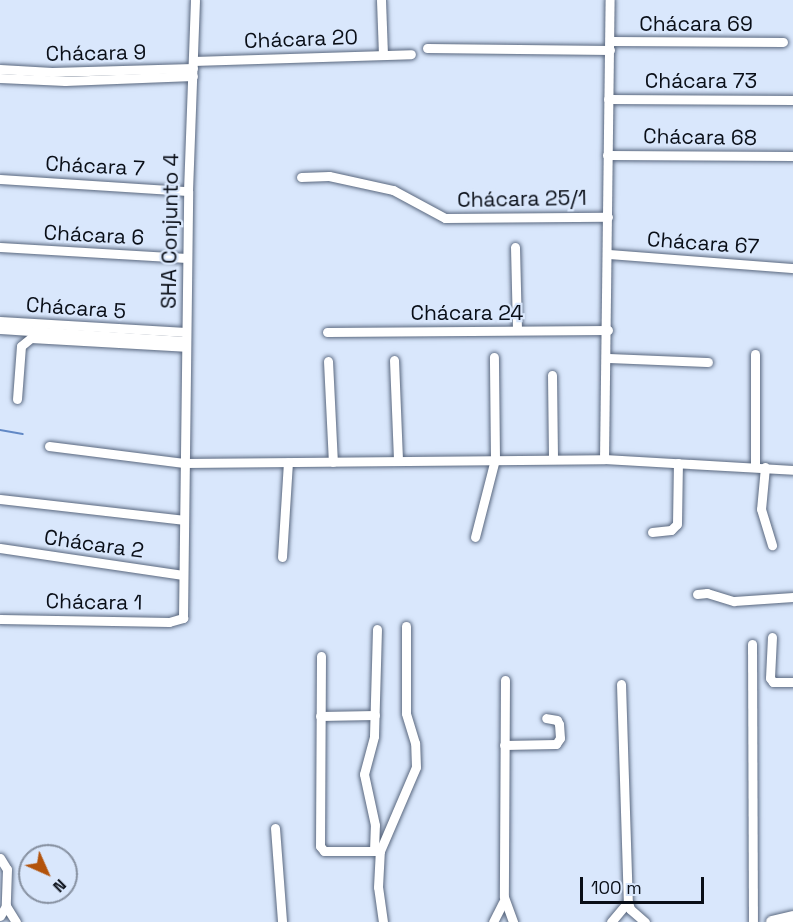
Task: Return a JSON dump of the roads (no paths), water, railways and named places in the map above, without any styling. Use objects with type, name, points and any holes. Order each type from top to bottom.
[{"type":"main road","points":[[772,922],[793,917]]},
{"type":"street","name":"SHA Conjunto 4","points":[[184,615],[185,340],[195,0]]},
{"type":"street","points":[[381,0],[382,54]]},
{"type":"street","points":[[604,459],[610,254],[607,154],[610,0]]},
{"type":"street","name":"Chácara 69","points":[[610,46],[783,42]]},
{"type":"street","points":[[427,48],[610,46]]},
{"type":"street","name":"Chácara 20","points":[[193,68],[382,54],[411,54]]},
{"type":"street","name":"Chácara 9","points":[[0,69],[52,72],[193,68]]},
{"type":"street","points":[[0,78],[65,81],[193,68]]},
{"type":"street","name":"Chácara 73","points":[[608,99],[793,100]]},
{"type":"street","name":"Chácara 68","points":[[607,154],[793,156]]},
{"type":"street","name":"Chácara 25/1","points":[[301,177],[329,176],[393,190],[445,218],[608,217]]},
{"type":"street","name":"Chácara 7","points":[[0,179],[188,191]]},
{"type":"street","name":"Chácara 6","points":[[0,247],[187,258]]},
{"type":"street","points":[[515,247],[517,330]]},
{"type":"street","name":"Chácara 67","points":[[610,254],[793,268]]},
{"type":"street","name":"Chácara 5","points":[[0,321],[185,340]]},
{"type":"street","points":[[0,328],[185,340]]},
{"type":"street","name":"Chácara 24","points":[[327,332],[608,330]]},
{"type":"street","points":[[17,399],[21,346],[31,338],[185,340]]},
{"type":"street","points":[[755,354],[761,509],[772,545]]},
{"type":"street","points":[[476,537],[495,459],[494,357]]},
{"type":"street","points":[[607,358],[708,362]]},
{"type":"street","points":[[394,360],[398,460]]},
{"type":"street","points":[[328,361],[333,462]]},
{"type":"street","points":[[552,375],[553,459]]},
{"type":"street","points":[[49,446],[184,463],[604,459],[760,466],[793,470]]},
{"type":"street","points":[[282,557],[288,462]]},
{"type":"street","points":[[652,532],[671,530],[677,524],[678,463]]},
{"type":"street","points":[[0,499],[183,520]]},
{"type":"street","name":"Chácara 2","points":[[0,548],[183,575]]},
{"type":"street","points":[[697,594],[707,592],[734,601],[793,597]]},
{"type":"street","name":"Chácara 1","points":[[0,619],[169,622],[182,621],[184,615]]},
{"type":"street","points":[[377,851],[416,767],[415,743],[406,713],[406,626]]},
{"type":"street","points":[[377,629],[373,748],[364,774],[375,825],[380,910],[383,922]]},
{"type":"street","points":[[772,637],[770,678],[773,682],[793,682]]},
{"type":"street","points":[[753,644],[753,922]]},
{"type":"street","points":[[321,656],[320,846],[324,851],[377,851]]},
{"type":"street","points":[[505,680],[504,897],[513,922]]},
{"type":"street","points":[[621,684],[628,902],[630,909],[645,922]]},
{"type":"street","points":[[320,716],[375,715]]},
{"type":"street","points":[[504,744],[556,744],[560,738],[559,724],[557,720],[546,718]]},
{"type":"street","points":[[275,828],[282,922]]},
{"type":"street","points":[[0,858],[7,869],[6,906],[0,916]]},
{"type":"street","points":[[493,922],[504,897]]},
{"type":"street","points":[[611,922],[628,902]]},
{"type":"street","points":[[6,906],[16,922]]},
{"type":"street","points":[[376,922],[380,910]]},
{"type":"waterway","points":[[0,430],[23,434]]}]
